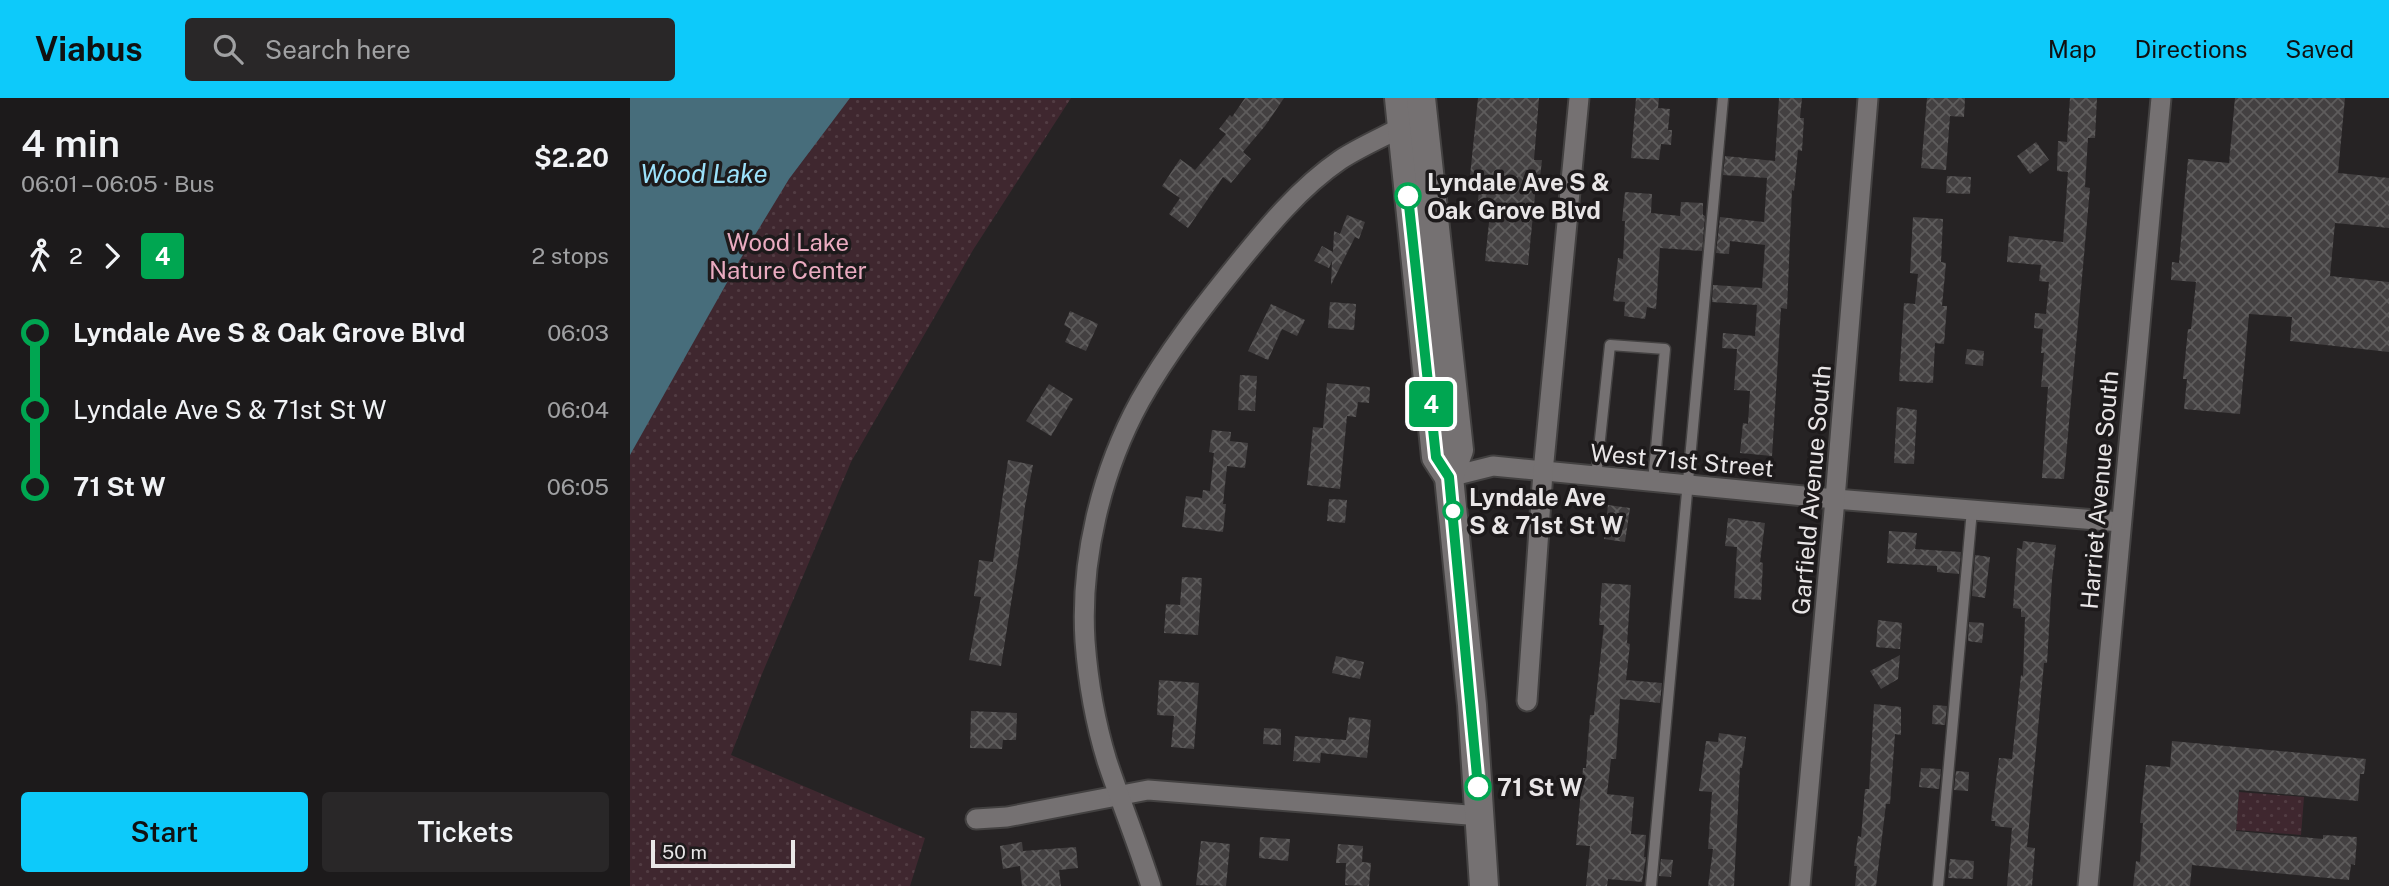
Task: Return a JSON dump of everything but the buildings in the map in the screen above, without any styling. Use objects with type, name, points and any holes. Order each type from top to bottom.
[{"type":"main road","points":[[1414,99],[1401,128],[1436,457],[1449,477]]},
{"type":"main road","points":[[1414,99],[1459,450],[1449,477],[1481,816],[1484,886]]},
{"type":"street","points":[[1527,701],[1543,472],[1579,98]]},
{"type":"street","name":"Garfield Avenue South","points":[[1800,886],[1868,98]]},
{"type":"street","name":"Harriet Avenue South","points":[[2088,886],[2161,98]]},
{"type":"street","points":[[1151,886],[1107,760],[1092,701],[1085,639],[1087,577],[1096,516],[1115,457],[1140,401],[1167,359],[1260,236],[1298,196],[1340,160],[1401,128]]},
{"type":"street","name":"West 71st Street","points":[[1449,477],[1493,466],[1835,499],[2121,522]]},
{"type":"street","points":[[976,819],[1007,817],[1148,790],[1481,816]]},
{"type":"lane","points":[[1651,886],[1723,98]]},
{"type":"lane","points":[[1595,477],[1610,345],[1665,349],[1653,482]]},
{"type":"lane","points":[[1938,886],[1972,510]]},
{"type":"green space","name":"Wood Lake Nature Center","points":[[630,98],[1071,98],[973,250],[851,462],[731,755],[925,838],[910,886],[630,886]]},
{"type":"green space","points":[[2239,792],[2304,797],[2301,835],[2236,830]]},
{"type":"water","name":"Wood Lake","points":[[630,98],[850,98],[789,179],[738,263],[630,455]]},
{"type":"bus line","name":"4","points":[[1408,196],[1436,457],[1449,477],[1478,787]]},
{"type":"place","name":"Lyndale Ave S & Oak Grove Blvd","points":[[1408,196]]},
{"type":"place","name":"Lyndale Ave S & 71st St W","points":[[1453,511]]},
{"type":"place","name":"71 St W","points":[[1478,787]]}]
